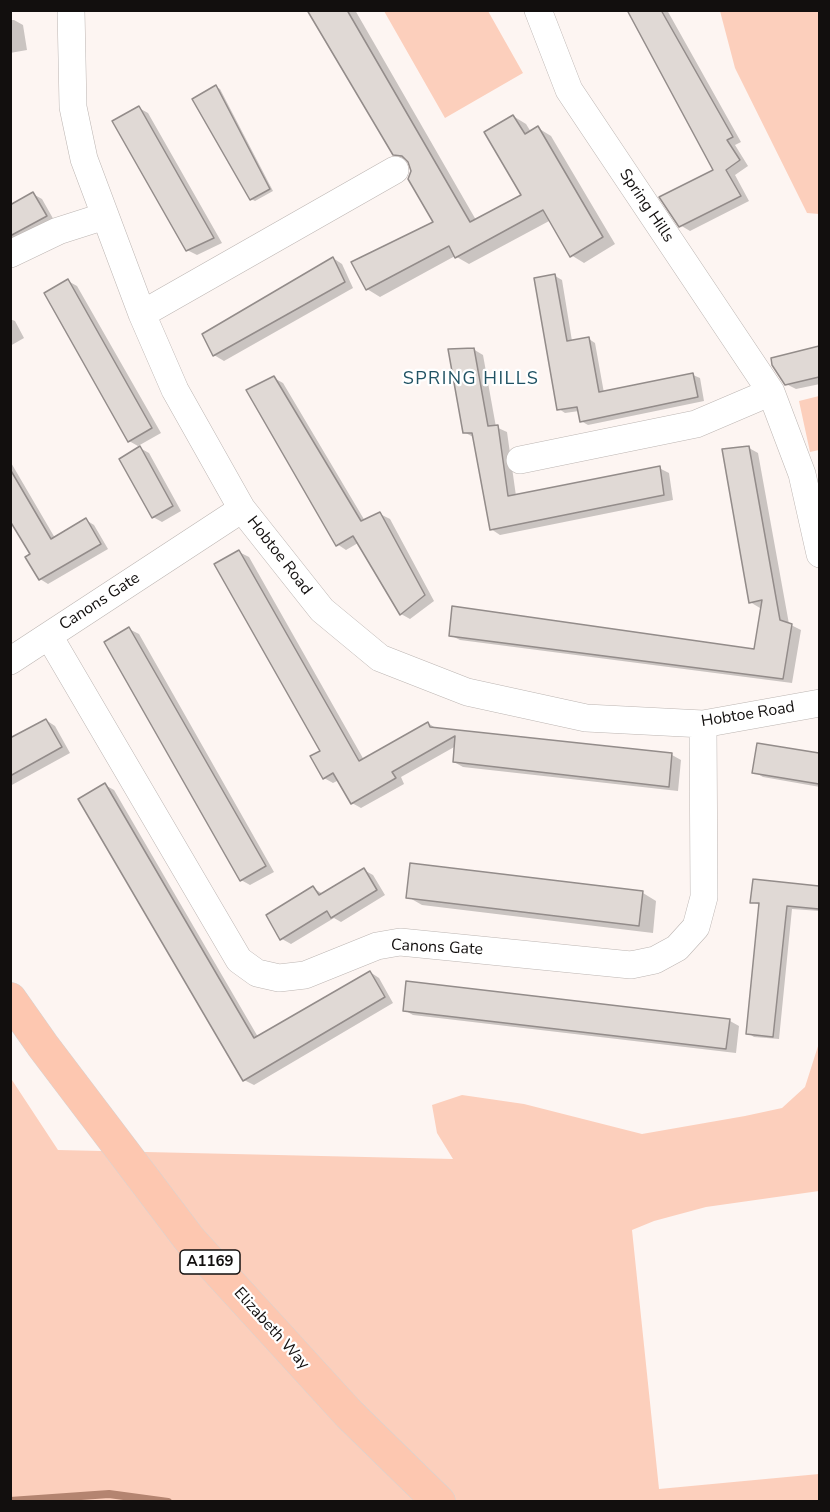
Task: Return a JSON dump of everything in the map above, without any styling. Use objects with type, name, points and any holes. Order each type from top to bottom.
[{"type":"main road","name":"Elizabeth Way","points":[[10,999],[190,1240],[349,1414],[439,1502]]},
{"type":"street","name":"Hobtoe Road","points":[[71,10],[73,107],[84,159],[142,314],[175,390],[242,509],[322,610],[380,658],[466,692],[586,718],[703,724],[819,703]]},
{"type":"street","name":"Spring Hills","points":[[538,10],[569,90],[771,392],[802,474],[819,554]]},
{"type":"street","points":[[142,314],[395,170]]},
{"type":"street","points":[[10,254],[58,231],[105,216]]},
{"type":"street","points":[[520,460],[696,424],[771,392]]},
{"type":"street","name":"Canons Gate","points":[[10,661],[242,509]]},
{"type":"street","name":"Canons Gate","points":[[49,636],[239,960],[257,973],[279,978],[305,975],[377,946],[400,942],[631,965],[655,960],[677,948],[696,927],[704,897],[703,724]]},
{"type":"shaded area","points":[[384,11],[488,11],[523,73],[445,118]]},
{"type":"shaded area","points":[[720,11],[819,11],[819,214],[807,213],[735,68]]},
{"type":"shaded area","points":[[819,396],[819,450],[810,452],[799,401]]},
{"type":"shaded area","points":[[819,1043],[819,1191],[706,1207],[654,1221],[632,1230],[659,1489],[819,1474],[819,1501],[11,1501],[10,1077],[58,1150],[453,1159],[437,1133],[432,1105],[462,1095],[524,1104],[642,1134],[782,1108],[805,1087]]},
{"type":"building","points":[[307,10],[347,10],[470,222],[521,195],[484,132],[513,115],[525,134],[538,126],[603,237],[570,257],[543,210],[455,258],[449,246],[366,290],[351,262],[433,222],[408,179],[411,171],[408,162],[402,156],[393,155]]},
{"type":"building","points":[[627,10],[661,10],[733,137],[727,140],[740,160],[726,170],[741,196],[679,227],[659,197],[713,170]]},
{"type":"building","points":[[216,85],[270,189],[250,200],[192,99]]},
{"type":"building","points":[[139,106],[214,238],[186,251],[112,121]]},
{"type":"building","points":[[33,192],[47,216],[10,236],[10,205]]},
{"type":"building","points":[[333,257],[345,282],[213,356],[202,334]]},
{"type":"building","points":[[555,274],[567,341],[589,337],[599,392],[693,373],[698,397],[580,422],[577,407],[557,410],[534,278]]},
{"type":"building","points":[[68,279],[152,428],[128,442],[44,293]]},
{"type":"building","points":[[819,346],[819,377],[785,385],[772,365],[771,358]]},
{"type":"building","points":[[474,348],[488,426],[498,425],[508,496],[660,466],[664,495],[490,530],[472,433],[463,433],[448,349]]},
{"type":"building","points":[[274,376],[361,521],[380,512],[425,595],[400,615],[353,536],[336,546],[246,390]]},
{"type":"building","points":[[140,446],[173,506],[152,518],[119,459]]},
{"type":"building","points":[[749,446],[780,620],[792,624],[783,679],[449,636],[452,606],[754,649],[762,600],[749,603],[722,449]]},
{"type":"building","points":[[10,469],[51,539],[86,518],[101,544],[39,580],[25,557],[30,554],[10,521]]},
{"type":"building","points":[[239,550],[359,761],[428,722],[430,727],[672,753],[669,787],[453,762],[455,736],[392,772],[396,778],[351,804],[333,773],[323,779],[310,756],[320,751],[214,564]]},
{"type":"building","points":[[129,627],[266,866],[240,881],[104,642]]},
{"type":"building","points":[[46,719],[62,747],[10,776],[10,738]]},
{"type":"building","points":[[757,743],[819,753],[819,784],[752,773]]},
{"type":"building","points":[[105,783],[254,1038],[370,971],[385,997],[243,1081],[78,799]]},
{"type":"building","points":[[410,863],[643,891],[639,926],[406,898]]},
{"type":"building","points":[[364,868],[377,890],[331,918],[327,911],[280,940],[266,915],[313,886],[319,895]]},
{"type":"building","points":[[753,879],[819,886],[819,909],[787,906],[773,1037],[746,1034],[759,903],[750,903]]},
{"type":"building","points":[[406,981],[730,1019],[726,1049],[403,1011]]},
{"type":"waterway","points":[[10,1501],[109,1494],[168,1502]]},
{"type":"district","name":"SPRING HILLS","points":[[471,380]]}]
